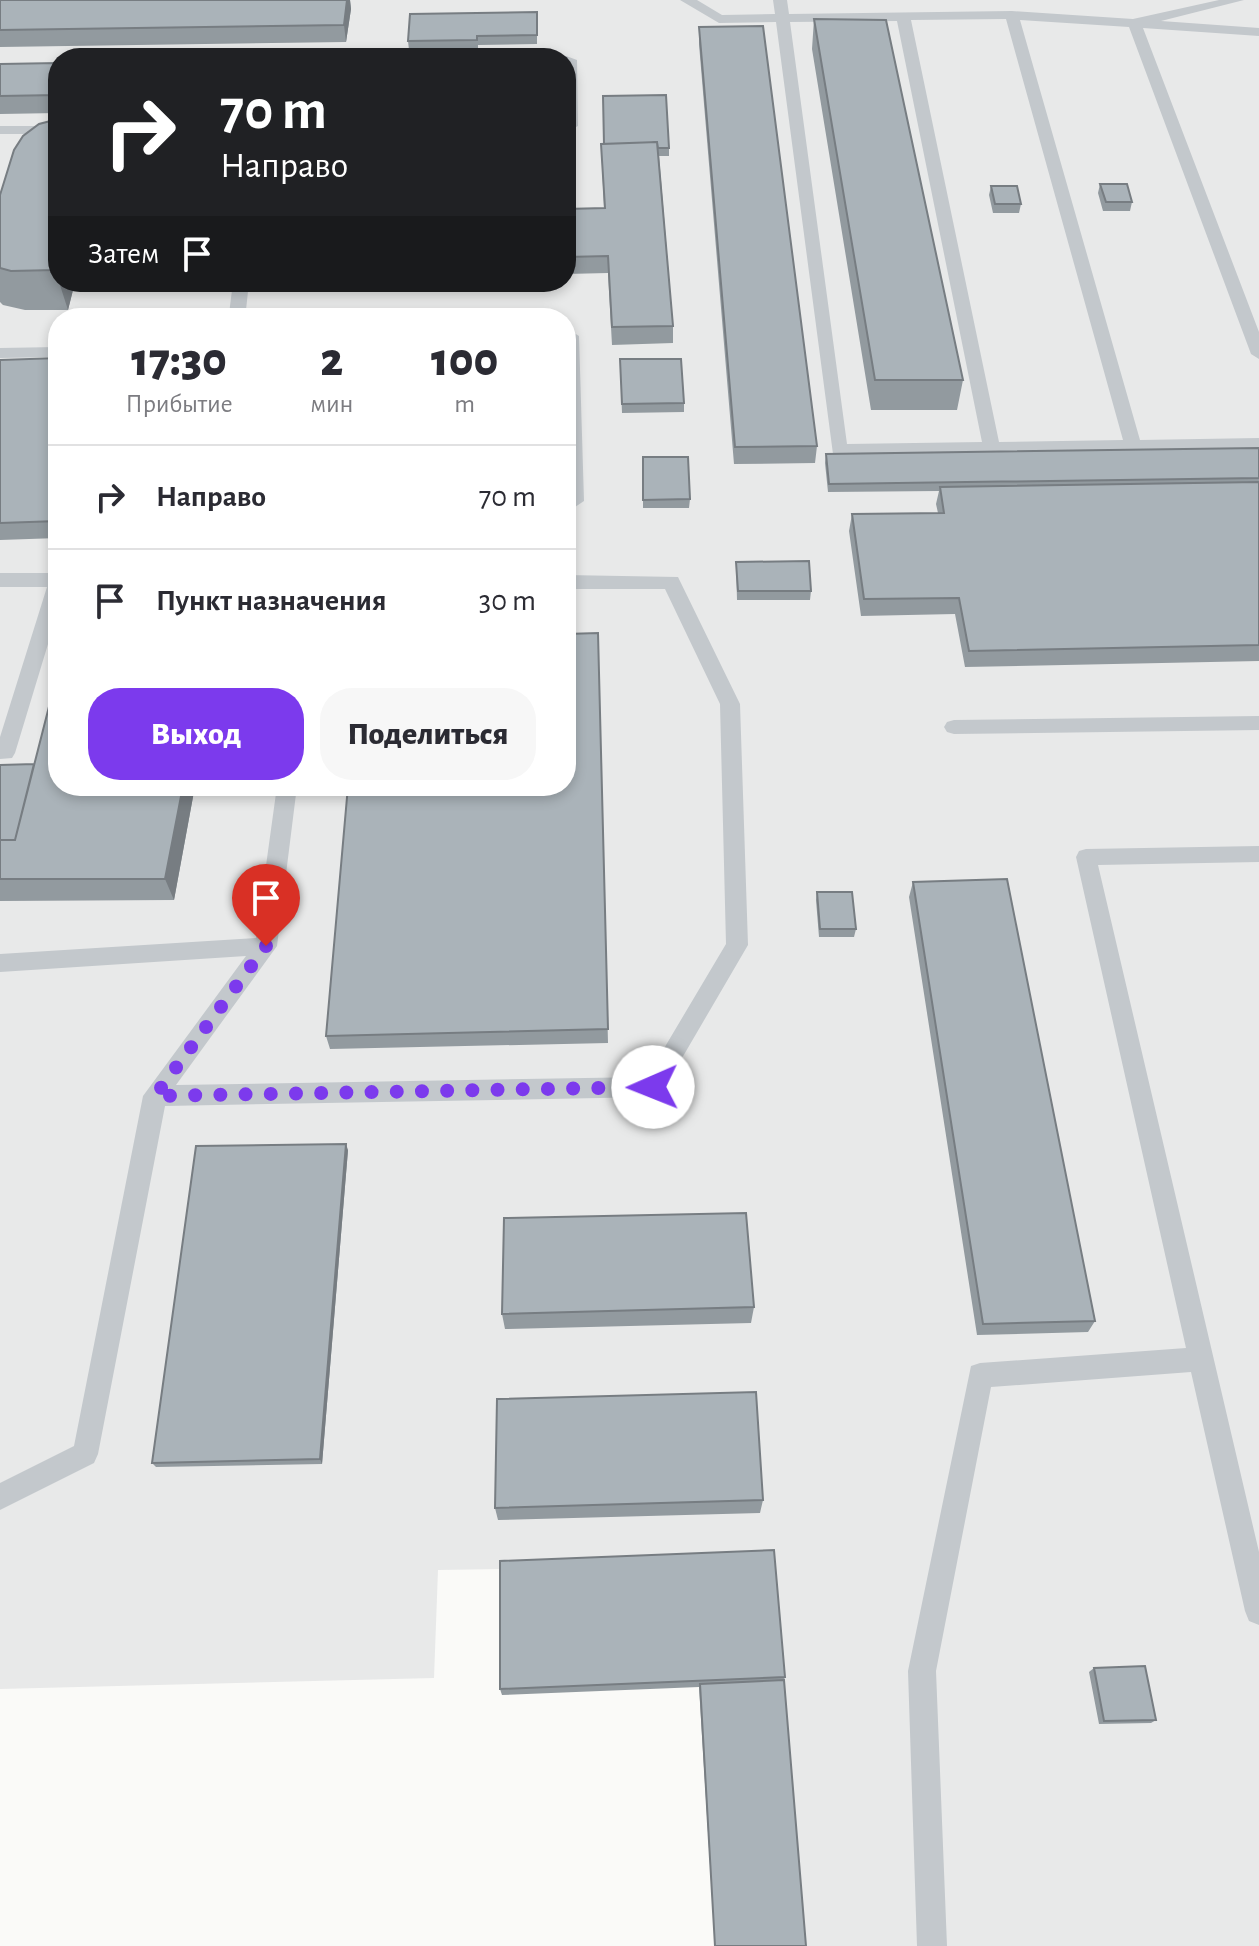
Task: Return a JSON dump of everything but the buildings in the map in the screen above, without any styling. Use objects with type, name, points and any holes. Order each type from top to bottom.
[{"type":"lane","points":[[687,0],[719,19],[781,9],[903,16],[1012,15],[1259,32]]},
{"type":"lane","points":[[1134,23],[1237,0]]},
{"type":"lane","points":[[781,9],[839,450],[1259,444]]},
{"type":"lane","points":[[1012,15],[1133,446]]},
{"type":"lane","points":[[903,16],[992,448]]},
{"type":"lane","points":[[1134,23],[1259,354]]},
{"type":"lane","points":[[0,130],[48,130]]},
{"type":"lane","points":[[0,353],[48,352]]},
{"type":"lane","points":[[0,580],[48,580]]},
{"type":"lane","points":[[155,1096],[653,1087],[737,945],[730,704],[671,582],[576,582]]},
{"type":"lane","points":[[5,753],[48,613]]},
{"type":"lane","points":[[954,727],[1259,723]]},
{"type":"lane","points":[[0,1497],[85,1454],[155,1096],[266,946],[286,796]]},
{"type":"lane","points":[[1259,854],[1086,857],[1259,1611]]},
{"type":"lane","points":[[0,963],[266,946]]},
{"type":"lane","points":[[932,1946],[922,1671],[980,1375],[1201,1359]]},
{"type":"shaded area","points":[[0,0],[1259,0],[1259,1946],[805,1946],[782,1683],[502,1569],[438,1570],[434,1678],[0,1689]]},
{"type":"route","points":[[266,946],[155,1096],[653,1087]]}]
